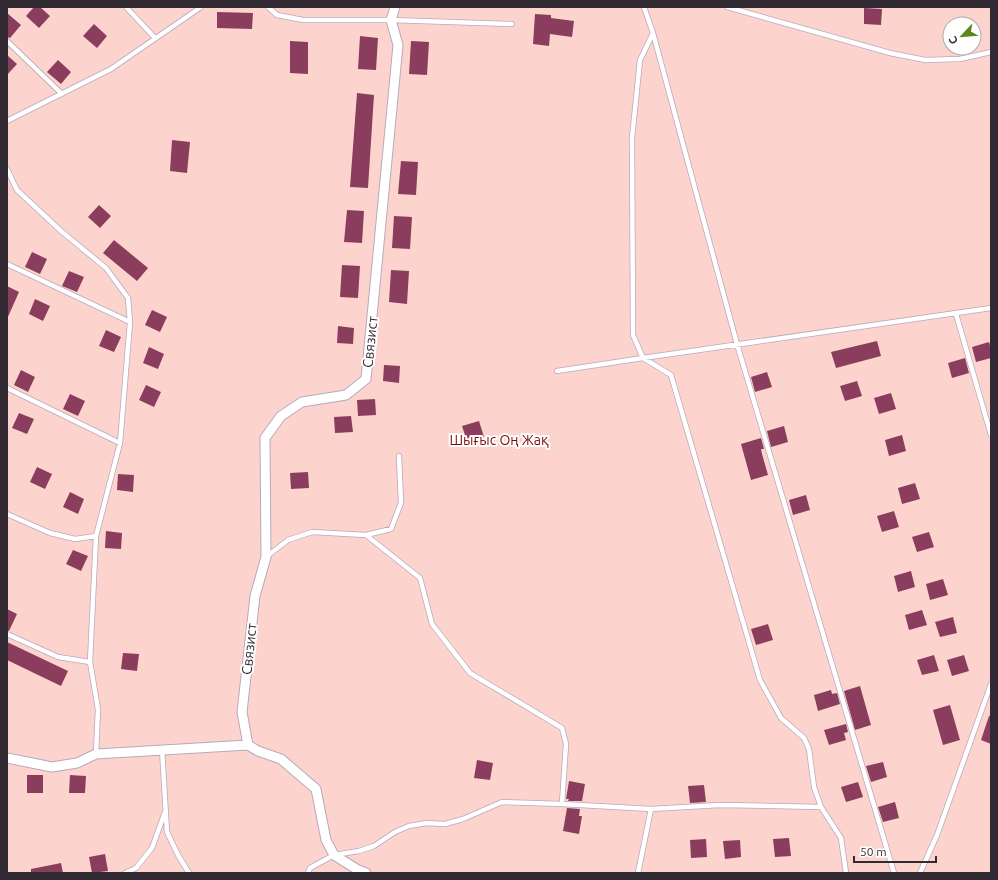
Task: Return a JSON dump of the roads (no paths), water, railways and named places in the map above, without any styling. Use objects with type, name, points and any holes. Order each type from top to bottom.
[{"type":"street","points":[[391,20],[396,7]]},
{"type":"street","name":"Связист","points":[[248,745],[242,712],[255,596],[266,557],[266,438],[281,416],[302,402],[346,395],[366,379],[398,45],[391,20]]},
{"type":"street","points":[[7,758],[52,767],[77,763],[96,754],[248,745],[258,751],[281,759],[316,789],[326,840],[334,855],[358,870],[366,873]]},
{"type":"lane","points":[[126,7],[155,38]]},
{"type":"lane","points":[[7,121],[111,69],[202,7]]},
{"type":"lane","points":[[268,7],[278,15],[303,20],[391,20],[512,24]]},
{"type":"lane","points":[[644,7],[653,33],[737,344],[894,873]]},
{"type":"lane","points":[[727,7],[890,53],[925,60],[960,60],[991,52]]},
{"type":"lane","points":[[653,33],[640,60],[632,138],[632,335],[643,358],[671,375],[760,680],[781,718],[804,738],[809,749],[814,787],[821,807],[841,838],[846,873]]},
{"type":"lane","points":[[7,41],[62,94]]},
{"type":"lane","points":[[7,169],[17,190],[61,231],[106,268],[128,298],[130,322],[120,443],[96,536],[90,662],[98,709],[96,754]]},
{"type":"lane","points":[[7,264],[130,322]]},
{"type":"lane","points":[[557,371],[991,308]]},
{"type":"lane","points":[[956,314],[991,435]]},
{"type":"lane","points":[[7,388],[120,443]]},
{"type":"lane","points":[[266,557],[288,540],[312,532],[366,536],[391,529],[401,503],[399,456]]},
{"type":"lane","points":[[7,514],[50,533],[75,539],[96,536]]},
{"type":"lane","points":[[366,536],[420,578],[432,624],[470,673],[562,728],[566,744],[562,804]]},
{"type":"lane","points":[[7,634],[58,657],[90,662]]},
{"type":"lane","points":[[920,873],[937,834],[991,684]]},
{"type":"lane","points":[[162,749],[166,832],[189,873]]},
{"type":"lane","points":[[308,873],[310,868],[334,855],[359,851],[374,846],[394,832],[409,826],[426,823],[445,824],[463,819],[502,802],[652,809],[720,805],[821,807]]},
{"type":"lane","points":[[125,873],[136,868],[152,848],[165,809]]},
{"type":"lane","points":[[638,873],[652,809]]},
{"type":"park label","name":"Шығыс Оң Жақ","points":[[499,440]]}]
